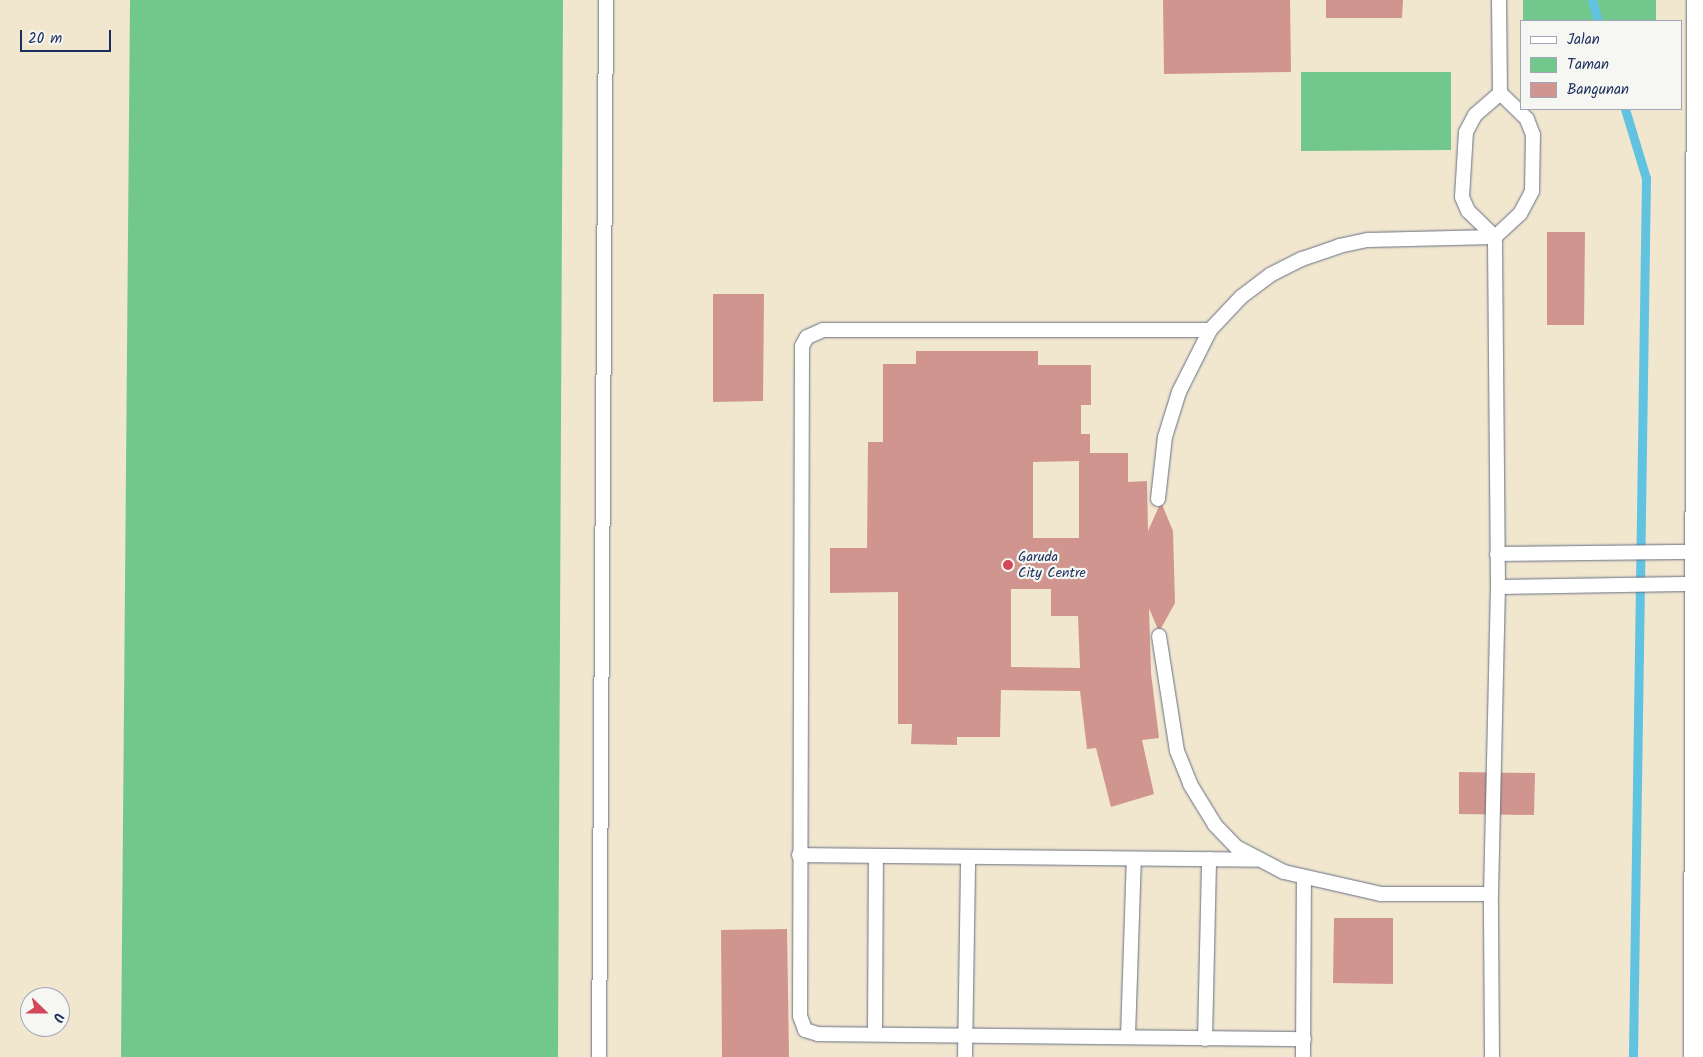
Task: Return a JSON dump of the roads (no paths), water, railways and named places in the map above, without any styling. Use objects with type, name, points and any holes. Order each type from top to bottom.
[{"type":"street","points":[[1698,1057],[1701,0]]},
{"type":"lane","points":[[599,1057],[606,0]]},
{"type":"lane","points":[[1158,498],[1165,437],[1178,392],[1192,361],[1210,330],[1241,297],[1270,275],[1302,259],[1339,246],[1368,240],[1495,237],[1526,208],[1532,191],[1531,126],[1500,93],[1499,0]]},
{"type":"lane","points":[[1492,1057],[1491,894],[1498,587],[1495,237],[1464,204],[1463,143],[1475,115],[1500,93]]},
{"type":"lane","points":[[1210,330],[823,330],[807,337],[801,357],[799,855],[801,1023],[812,1034],[875,1033],[1304,1039]]},
{"type":"lane","points":[[1497,554],[1700,552]]},
{"type":"lane","points":[[1498,587],[1700,584]]},
{"type":"lane","points":[[1159,636],[1177,751],[1190,784],[1215,825],[1236,847],[1284,872],[1381,894],[1491,894]]},
{"type":"lane","points":[[799,855],[1260,860]]},
{"type":"lane","points":[[875,1033],[876,856]]},
{"type":"lane","points":[[965,1057],[968,857]]},
{"type":"lane","points":[[1128,1036],[1134,859]]},
{"type":"lane","points":[[1205,1039],[1208,859]]},
{"type":"lane","points":[[1304,877],[1304,1057]]},
{"type":"waterway","points":[[1592,0],[1598,20]]},
{"type":"waterway","points":[[1625,110],[1646,178],[1633,1057]]},
{"type":"place","name":"Garuda City Centre","points":[[1008,565]]}]
